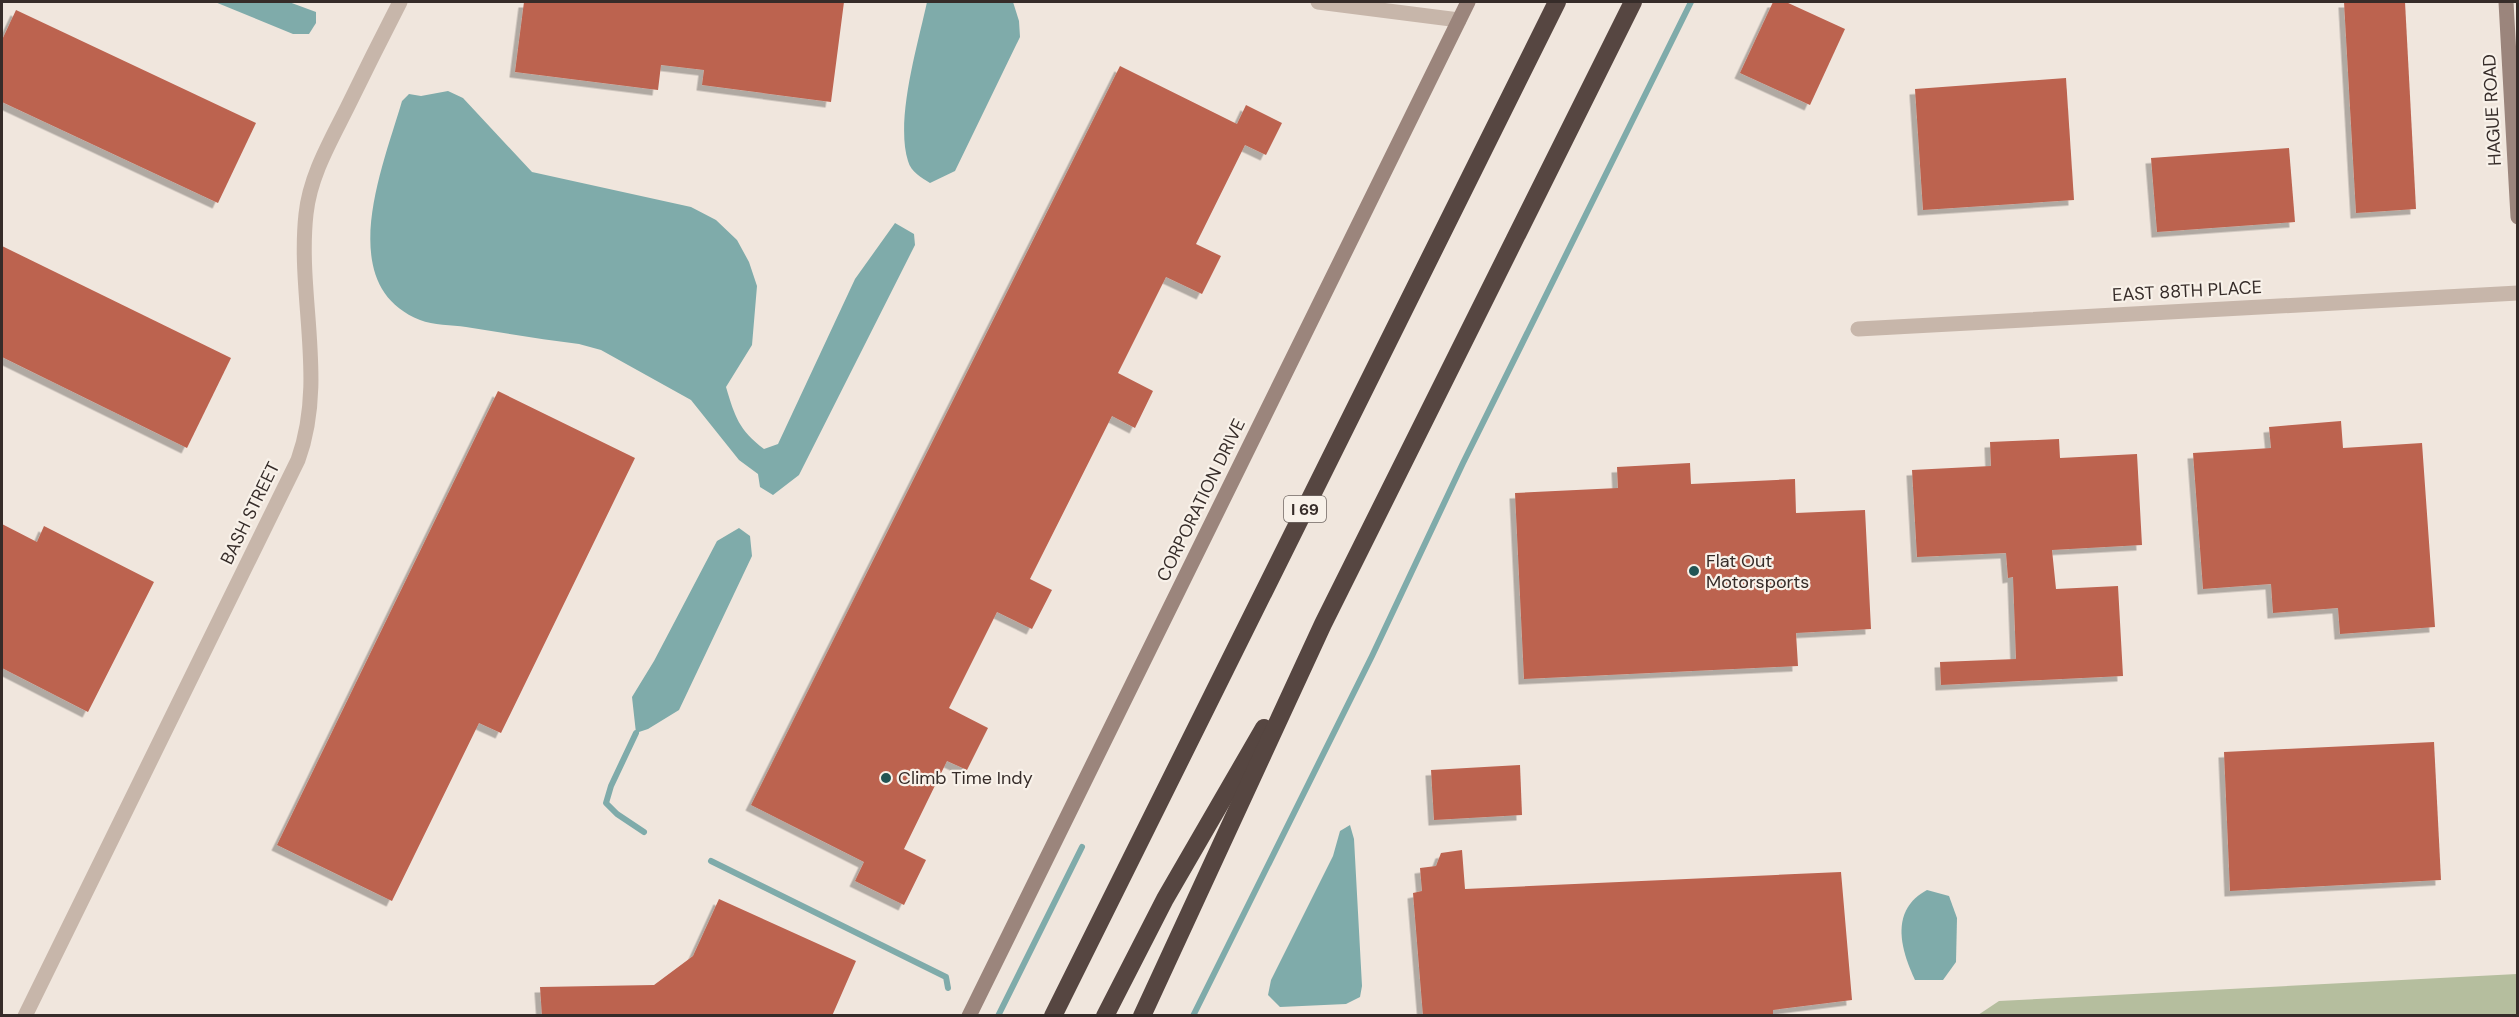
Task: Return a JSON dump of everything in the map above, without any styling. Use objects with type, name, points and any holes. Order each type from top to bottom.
[{"type":"highway","name":"I 69","points":[[1053,1016],[1557,2]]},
{"type":"highway","points":[[1142,1016],[1323,624],[1633,2]]},
{"type":"highway","points":[[1105,1016],[1165,899],[1323,624]]},
{"type":"street","name":"BASH STREET","points":[[25,1016],[298,460],[306,438],[311,407],[304,247],[309,194],[320,162],[400,2]]},
{"type":"street","points":[[1318,2],[1459,20]]},
{"type":"street","name":"CORPORATION DRIVE","points":[[969,1016],[1468,2]]},
{"type":"street","name":"HAGUE ROAD","points":[[2506,2],[2513,54],[2517,217]]},
{"type":"street","name":"EAST 88TH PLACE","points":[[1858,329],[2517,293]]},
{"type":"green space","points":[[2517,974],[2517,1015],[1978,1015],[1999,1001]]},
{"type":"water","points":[[215,2],[289,2],[316,12],[316,23],[309,34],[293,34]]},
{"type":"water","points":[[927,2],[1013,2],[1019,21],[1020,37],[955,171],[930,183],[909,165],[904,125],[909,82]]},
{"type":"water","points":[[448,91],[463,98],[532,172],[691,207],[716,220],[737,240],[749,262],[757,286],[752,345],[726,387],[732,407],[743,429],[764,449],[778,444],[855,279],[895,223],[914,234],[915,245],[799,475],[773,495],[760,487],[758,474],[739,460],[691,400],[601,350],[579,344],[431,323],[420,320],[393,303],[378,280],[371,252],[371,221],[385,157],[402,101],[409,94],[421,96]]},
{"type":"water","points":[[739,528],[750,536],[752,556],[679,710],[648,729],[636,733],[632,697],[654,661],[717,541]]},
{"type":"water","points":[[1350,825],[1354,839],[1362,986],[1360,997],[1346,1004],[1280,1007],[1268,995],[1271,980],[1333,856],[1340,831]]},
{"type":"water","points":[[1927,890],[1949,896],[1957,918],[1956,962],[1943,980],[1915,980],[1902,943],[1903,919],[1907,908],[1915,898]]},
{"type":"building","points":[[524,2],[844,2],[831,102],[702,85],[704,70],[661,65],[658,90],[515,72]]},
{"type":"building","points":[[1773,2],[1786,2],[1845,29],[1810,105],[1740,73]]},
{"type":"building","points":[[2344,2],[2405,2],[2416,209],[2356,213]]},
{"type":"building","points":[[16,10],[256,123],[218,203],[2,102],[2,40]]},
{"type":"building","points":[[1120,66],[1237,124],[1246,105],[1282,123],[1266,155],[1245,145],[1196,244],[1221,256],[1202,294],[1166,277],[1118,373],[1153,391],[1135,428],[1112,416],[1030,579],[1052,590],[1032,629],[997,612],[949,708],[988,728],[967,770],[947,761],[904,849],[926,860],[904,905],[855,881],[864,862],[751,805]]},
{"type":"building","points":[[2066,78],[2074,200],[1923,210],[1915,89]]},
{"type":"building","points":[[2289,148],[2295,222],[2157,232],[2151,158]]},
{"type":"building","points":[[2,246],[231,358],[187,448],[2,357]]},
{"type":"building","points":[[498,391],[635,458],[501,733],[479,723],[392,901],[277,845]]},
{"type":"building","points":[[2341,421],[2343,448],[2422,443],[2435,627],[2340,634],[2338,608],[2273,613],[2271,584],[2203,589],[2193,453],[2271,448],[2269,427]]},
{"type":"building","points":[[2059,439],[2060,458],[2137,454],[2142,545],[2052,550],[2056,589],[2118,586],[2123,676],[1941,685],[1940,662],[2016,659],[2013,577],[2008,578],[2006,553],[1917,557],[1912,470],[1991,466],[1990,442]]},
{"type":"building","name":"Flat Out Motorsports","points":[[1690,463],[1691,484],[1795,479],[1796,513],[1865,510],[1871,629],[1796,633],[1798,666],[1524,679],[1515,493],[1618,488],[1617,467]]},
{"type":"building","points":[[2,524],[37,542],[44,526],[154,582],[88,712],[2,668]]},
{"type":"building","points":[[2434,742],[2441,880],[2230,891],[2224,752]]},
{"type":"building","points":[[1520,765],[1522,815],[1434,820],[1431,770]]},
{"type":"building","points":[[1462,850],[1465,889],[1841,872],[1852,1000],[1773,1010],[1773,1016],[1423,1016],[1413,893],[1422,891],[1420,868],[1436,866],[1441,853]]},
{"type":"building","points":[[719,899],[856,961],[832,1016],[542,1016],[540,987],[654,985],[693,956]]},
{"type":"waterway","points":[[1193,1016],[1372,656],[1463,463],[1691,2]]},
{"type":"waterway","points":[[636,733],[611,786],[606,803],[617,814],[644,832]]},
{"type":"waterway","points":[[998,1016],[1082,847]]},
{"type":"waterway","points":[[711,861],[946,977],[948,988]]},
{"type":"place","name":"Flat Out Motorsports","points":[[1694,571]]},
{"type":"place","name":"Climb Time Indy","points":[[886,778]]}]
